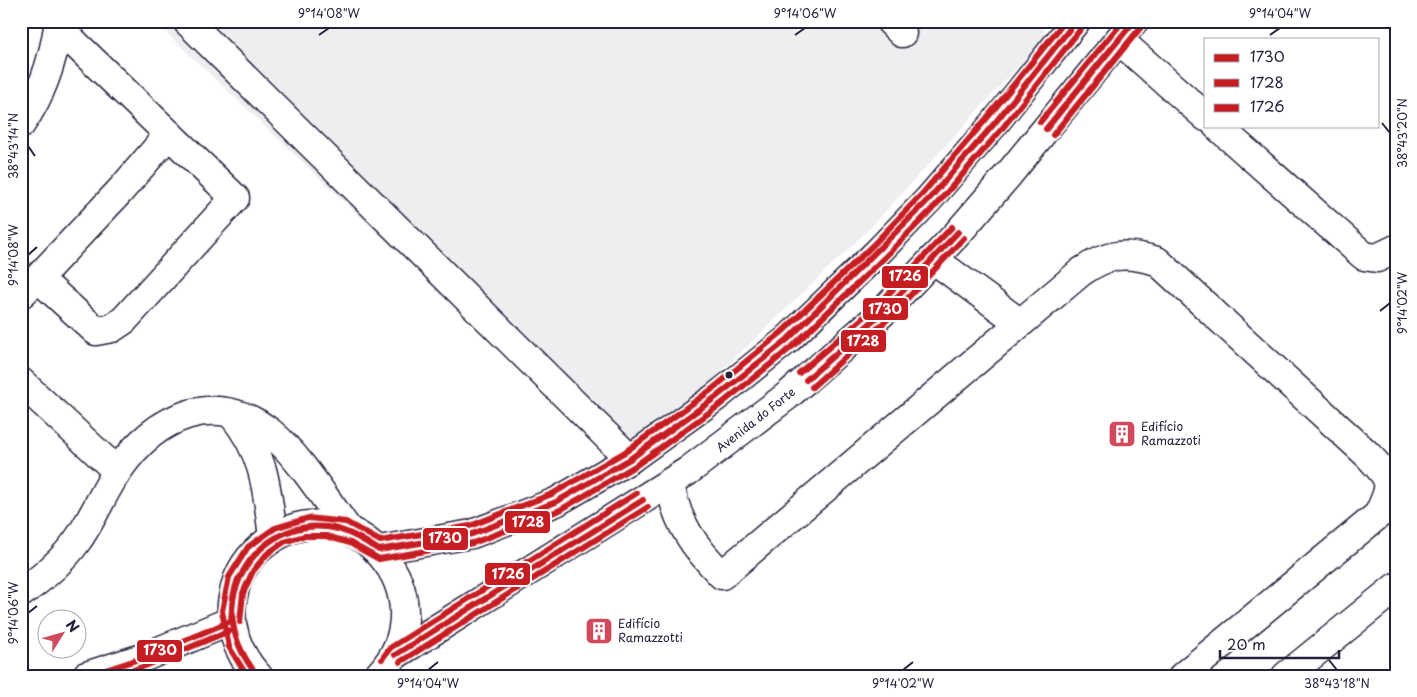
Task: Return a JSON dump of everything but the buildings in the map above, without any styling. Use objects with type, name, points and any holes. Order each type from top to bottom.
[{"type":"street","points":[[187,21],[630,459]]},
{"type":"street","points":[[379,550],[472,534],[556,502],[630,459],[755,366],[832,297],[929,199],[994,124],[1076,21]]},
{"type":"street","points":[[21,124],[41,87],[54,53],[58,27],[169,134],[235,198],[124,320],[112,328],[96,330],[30,286],[121,190],[169,134]]},
{"type":"street","points":[[1126,30],[1204,114]]},
{"type":"street","name":"Avenida do Forte","points":[[390,668],[720,449],[795,389],[883,312],[934,259],[1009,174],[1126,30]]},
{"type":"street","points":[[1219,128],[1364,256],[1378,258],[1396,249]]},
{"type":"street","points":[[670,483],[673,502],[684,529],[722,575],[1020,323],[1097,261],[1117,255],[1139,256],[1157,261],[1368,454],[1387,475],[1389,492],[1378,515],[1183,676]]},
{"type":"street","points":[[934,259],[1020,323]]},
{"type":"street","points":[[21,382],[118,471]]},
{"type":"street","points":[[21,593],[44,577],[76,542],[118,471],[140,443],[169,421],[182,415],[207,412],[232,414],[261,426],[281,443],[349,532]]},
{"type":"street","points":[[232,414],[252,439],[256,450],[267,491],[273,538]]},
{"type":"street","name":"Avenida do Forte","points":[[258,676],[248,665],[236,644],[231,621],[231,602],[236,582],[245,565],[257,550],[273,538],[291,530],[310,526],[330,526],[349,532],[379,550],[393,568],[402,589],[405,612],[403,634],[390,668]]},
{"type":"street","points":[[1286,676],[1396,587]]},
{"type":"street","points":[[86,676],[142,658],[231,621]]},
{"type":"shaded area","points":[[154,21],[1045,21],[1043,39],[871,227],[705,387],[613,457]]},
{"type":"transit line","name":"1726","points":[[247,676],[229,647],[222,611],[229,577],[248,547],[275,528],[308,518],[346,522],[380,541],[470,526],[552,494],[625,452],[711,390],[782,332],[872,246],[923,193],[987,118],[1065,21]]},
{"type":"transit line","name":"1730","points":[[231,621],[235,591],[248,563],[258,551],[282,534],[296,529],[311,527],[334,528],[361,539],[379,550],[472,534],[556,502],[630,459],[716,397],[788,339],[929,199],[994,124],[1076,21]]},
{"type":"transit line","name":"1726","points":[[1040,122],[1123,21]]},
{"type":"transit line","name":"1730","points":[[1046,129],[1134,21]]},
{"type":"transit line","name":"1728","points":[[240,622],[243,593],[253,571],[267,554],[284,542],[304,536],[326,536],[350,543],[379,559],[473,543],[560,510],[635,466],[721,404],[793,346],[884,258],[936,205],[1001,130],[1083,26]]},
{"type":"transit line","name":"1728","points":[[1053,135],[1141,27]]},
{"type":"transit line","name":"1726","points":[[799,373],[877,306],[952,227]]},
{"type":"transit line","name":"1730","points":[[806,380],[883,312],[958,232]]},
{"type":"transit line","name":"1728","points":[[812,387],[889,318],[964,238]]},
{"type":"transit line","name":"1726","points":[[382,659],[390,648],[637,493]]},
{"type":"transit line","name":"1730","points":[[395,655],[643,500]]},
{"type":"transit line","name":"1728","points":[[400,662],[648,507]]},
{"type":"transit line","name":"1730","points":[[238,579],[232,605],[234,630],[243,654],[258,676]]},
{"type":"transit line","name":"1730","points":[[87,676],[142,658],[231,621]]},
{"type":"transit line","name":"1728","points":[[115,676],[145,666],[234,629]]},
{"type":"place","name":"Edifício Ramazzoti","points":[[1122,434]]},
{"type":"place","name":"Edifício Ramazzotti","points":[[599,631]]}]
